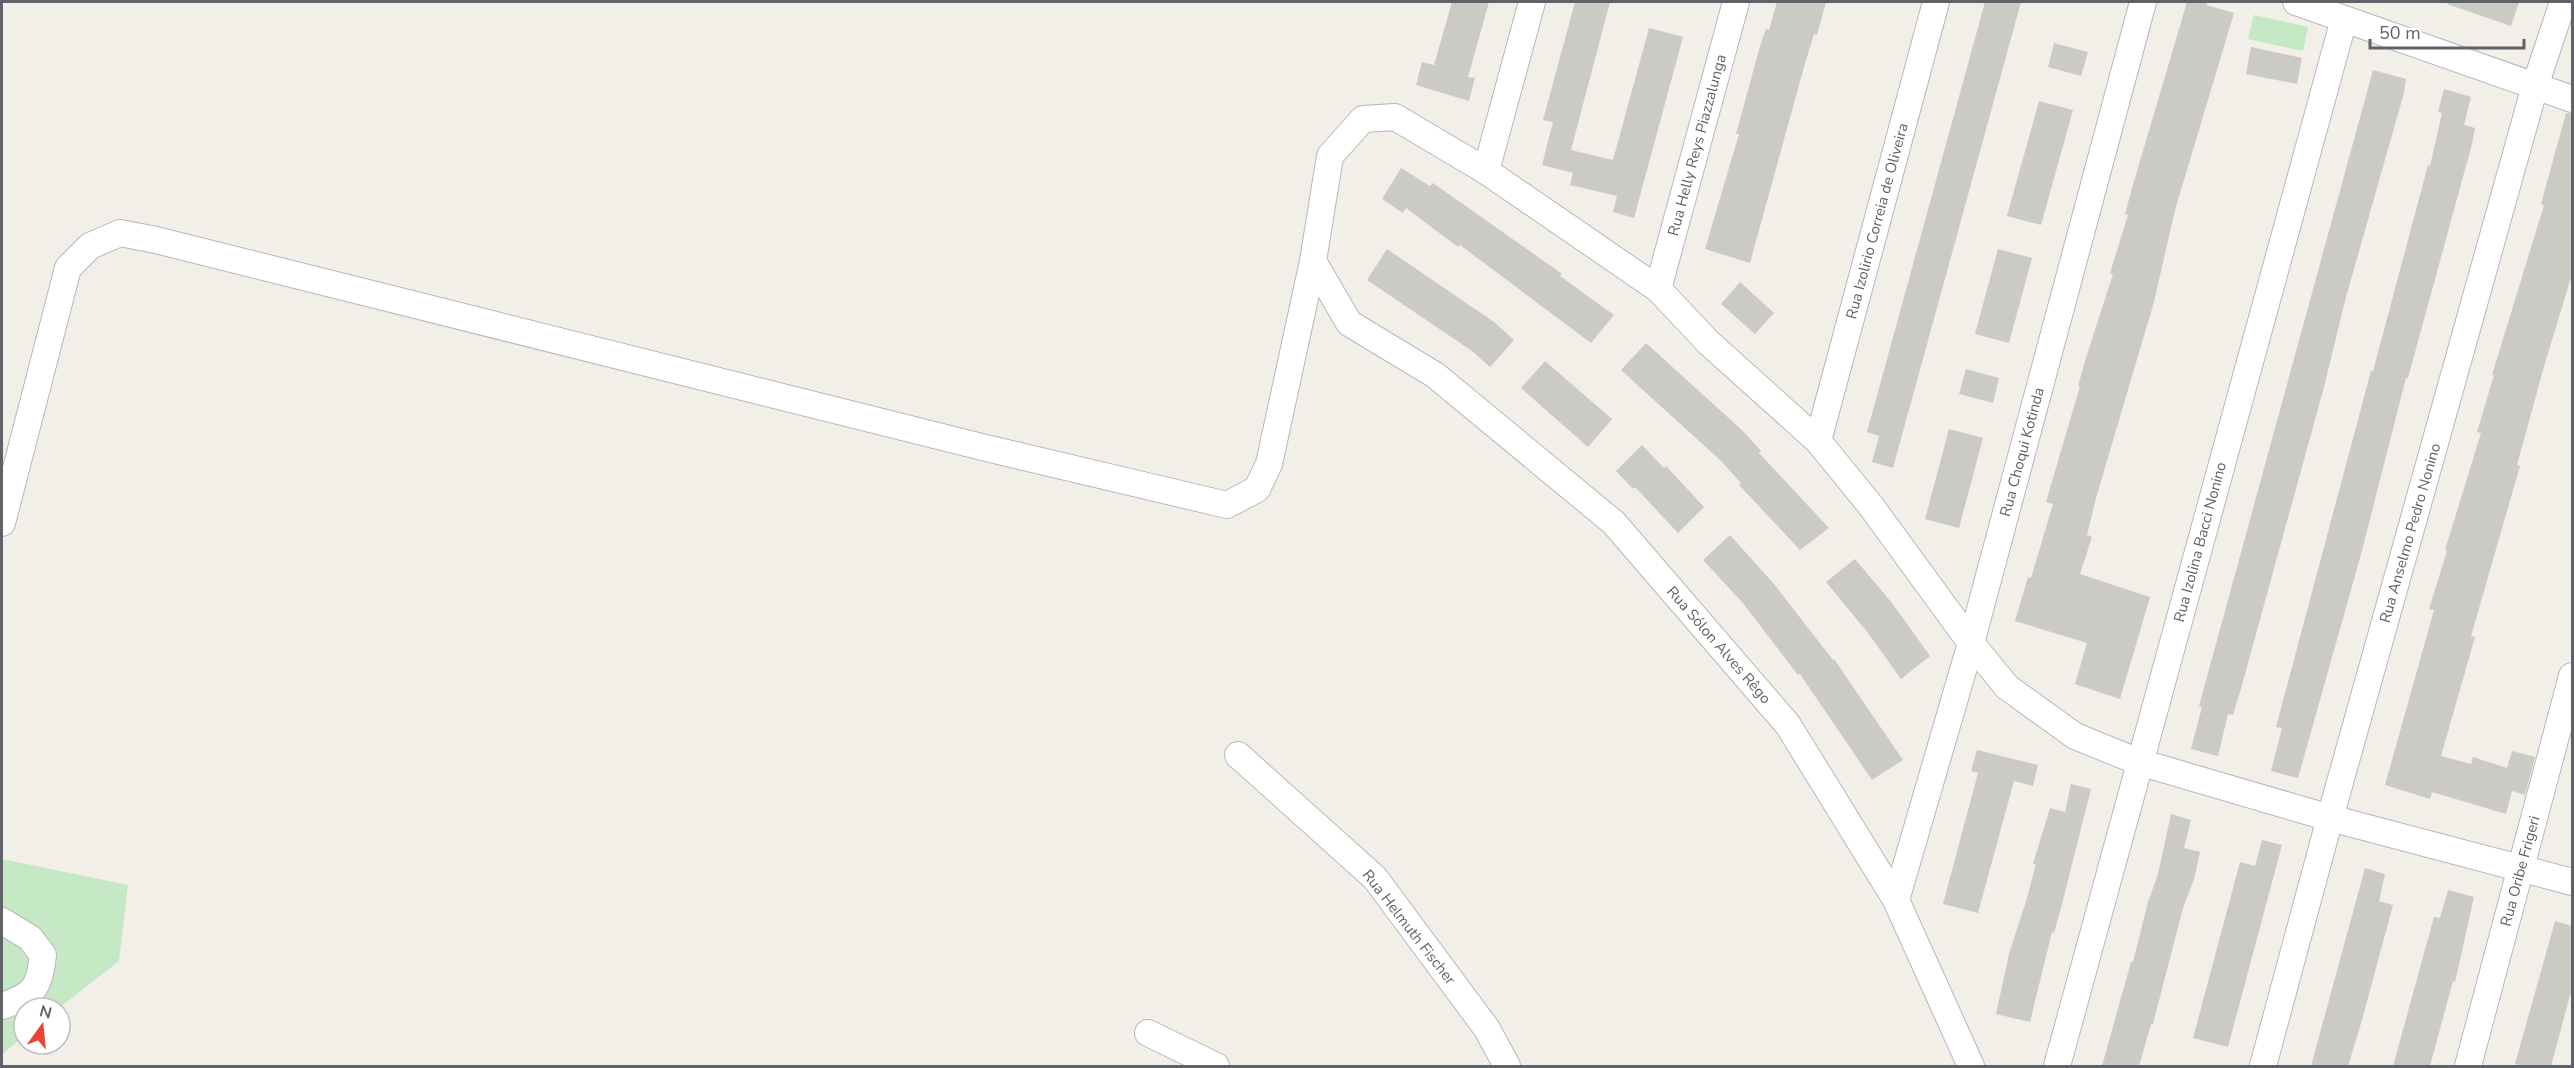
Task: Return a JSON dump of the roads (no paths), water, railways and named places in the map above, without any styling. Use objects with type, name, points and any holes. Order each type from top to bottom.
[{"type":"street","points":[[1486,171],[1532,2]]},
{"type":"street","name":"Rua Helly Reys Piazzalunga","points":[[1658,289],[1736,2]]},
{"type":"street","name":"Rua Izolirio Correia de Oliveira","points":[[1818,441],[1936,2]]},
{"type":"street","name":"Rua Choqui Kotinda","points":[[1896,900],[1971,643],[2143,2]]},
{"type":"street","points":[[2296,2],[2572,99]]},
{"type":"street","name":"Rua Anselmo Pedro Nonino","points":[[2263,1066],[2535,86],[2563,2]]},
{"type":"street","name":"Rua Izolina Bacci Nonino","points":[[2057,1066],[2344,19]]},
{"type":"street","points":[[2,523],[68,268],[90,246],[120,233],[986,448],[1227,505],[1257,489],[1269,464],[1313,261],[1330,156],[1364,119],[1395,117],[1486,171],[1658,289],[1709,343],[1818,441],[1871,506],[1971,643],[2007,687],[2075,736],[2139,762],[2330,818],[2572,882]]},
{"type":"street","name":"Rua Sólon Alves Rêgo","points":[[1313,261],[1349,323],[1435,375],[1614,523],[1788,725],[1896,900],[1971,1066]]},
{"type":"street","name":"Rua Oribe Frigeri","points":[[2468,1066],[2572,676]]},
{"type":"street","name":"Rua Helmuth Fischer","points":[[1238,755],[1375,878],[1487,1029],[1507,1066]]},
{"type":"street","points":[[2,921],[30,938],[43,955],[41,973],[35,990],[24,998],[2,1006]]},
{"type":"street","points":[[1148,1033],[1216,1066]]}]
